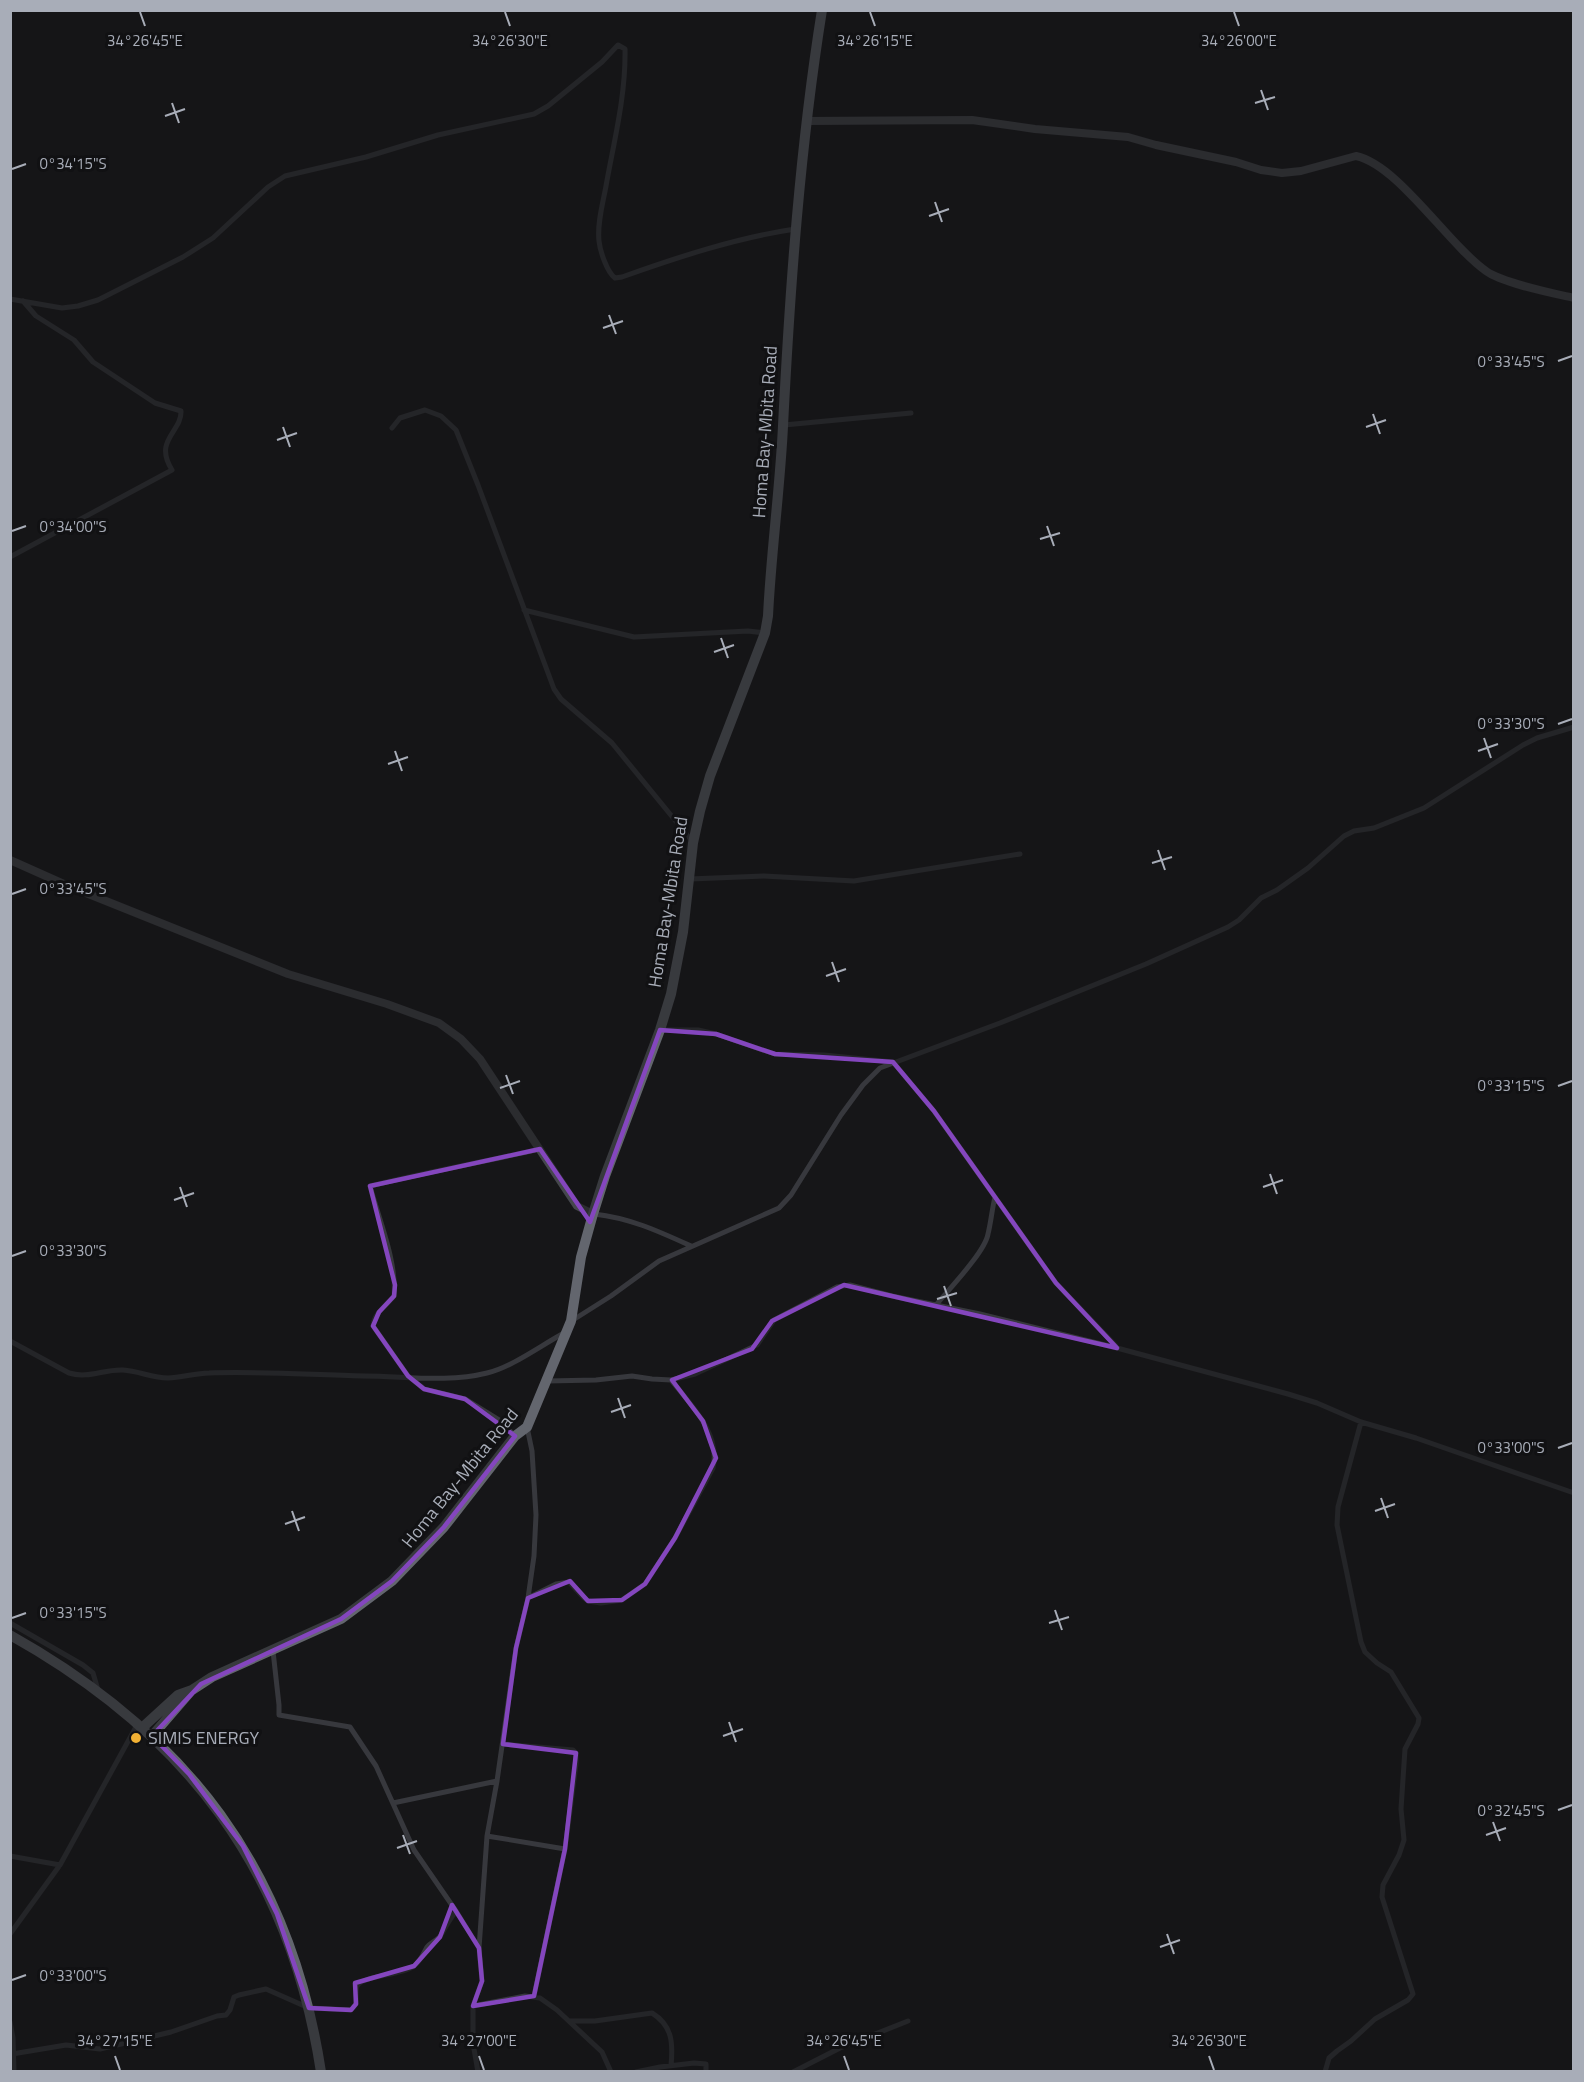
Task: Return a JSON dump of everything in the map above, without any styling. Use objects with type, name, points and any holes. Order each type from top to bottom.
[{"type":"highway","name":"Homa Bay-Mbita Road","points":[[141,1725],[171,1701],[212,1677],[340,1619],[392,1581],[444,1527],[515,1436],[527,1427],[571,1321],[581,1257],[592,1214],[604,1176],[660,1030],[671,994],[683,932],[693,843],[710,776],[765,633],[773,565],[795,230],[812,73],[822,10]]},
{"type":"highway","points":[[14,1636],[74,1673],[141,1725],[189,1774],[243,1846],[277,1914],[290,1947],[309,2008],[321,2072]]},
{"type":"highway","name":"Homa Bay-Mbita Road","points":[[152,1736],[192,1690]]},
{"type":"street","points":[[10,299],[62,308],[98,300],[213,238],[278,179],[291,173],[366,157],[438,135],[534,114],[548,106],[602,62],[618,45],[625,49],[624,70],[619,113],[601,214],[599,241],[610,274],[615,278],[622,277],[677,257],[768,233],[795,230]]},
{"type":"street","points":[[807,121],[972,120],[1035,129],[1128,137],[1261,170],[1282,173],[1301,171],[1356,156],[1378,165],[1399,183],[1458,247],[1488,273],[1574,298]]},
{"type":"street","points":[[10,557],[172,470],[165,452],[169,438],[182,418],[181,411],[155,403],[93,362],[74,340],[36,316],[23,301]]},
{"type":"street","points":[[392,428],[400,418],[425,410],[441,416],[456,430],[554,689],[561,699],[612,743],[693,843]]},
{"type":"street","points":[[783,425],[911,413]]},
{"type":"street","points":[[524,610],[634,637],[736,631],[765,633]]},
{"type":"street","points":[[571,1321],[611,1296],[659,1261],[779,1208],[791,1195],[863,1084],[880,1068],[1000,1023],[1216,933],[1239,920],[1261,898],[1291,881],[1333,848],[1344,836],[1354,831],[1374,828],[1424,808],[1523,745],[1537,738],[1574,727]]},
{"type":"street","points":[[688,879],[764,876],[854,881],[1020,854]]},
{"type":"street","points":[[10,860],[66,885],[288,974],[387,1004],[439,1023],[456,1035],[480,1059],[578,1206],[592,1214],[618,1216],[691,1246]]},
{"type":"street","points":[[660,1030],[698,1030],[775,1054],[824,1055],[893,1062],[934,1111],[1056,1283],[1117,1348]]},
{"type":"street","points":[[515,1436],[485,1410],[465,1399],[424,1389],[408,1377],[373,1326],[373,1320],[394,1296],[395,1285],[392,1265],[370,1186],[540,1149]]},
{"type":"street","points":[[936,1305],[983,1247],[988,1234],[988,1222],[994,1197]]},
{"type":"street","points":[[547,1381],[596,1380],[632,1376],[671,1380],[695,1374],[752,1348],[762,1341],[774,1320],[844,1285],[1117,1348],[1288,1394],[1317,1403],[1361,1422],[1416,1438],[1574,1493]]},
{"type":"street","points":[[10,1341],[69,1373],[80,1376],[115,1370],[170,1378],[206,1373],[438,1379],[489,1373],[508,1365],[565,1332]]},
{"type":"street","points":[[528,1598],[556,1584],[569,1582],[583,1598],[601,1603],[622,1600],[645,1584],[675,1538],[713,1468],[716,1458],[714,1445],[703,1421],[671,1380]]},
{"type":"street","points":[[1324,2072],[1329,2058],[1375,2019],[1412,1997],[1413,1994],[1382,1896],[1383,1885],[1399,1855],[1404,1840],[1401,1809],[1405,1749],[1419,1718],[1391,1672],[1365,1652],[1337,1525],[1338,1507],[1361,1422]]},
{"type":"street","points":[[478,2072],[473,2043],[473,2006],[482,1981],[479,1948],[487,1836],[516,1648],[528,1598],[534,1556],[536,1515],[532,1451],[527,1427]]},
{"type":"street","points":[[10,1623],[14,1636]]},
{"type":"street","points":[[273,1651],[279,1715],[350,1727],[376,1766],[414,1850],[479,1948]]},
{"type":"street","points":[[10,1934],[60,1865],[141,1725]]},
{"type":"street","points":[[502,1744],[573,1750],[576,1753],[565,1849],[534,1996]]},
{"type":"street","points":[[393,1803],[497,1781]]},
{"type":"street","points":[[487,1836],[565,1849]]},
{"type":"street","points":[[10,1856],[60,1865]]},
{"type":"street","points":[[12,2054],[66,2045],[100,2049],[171,2031],[226,2015],[234,1997],[258,1990],[273,1991],[309,2008],[351,2010],[356,2004],[356,1989],[361,1982],[399,1974],[414,1966],[419,1962],[428,1946],[440,1937],[445,1924],[456,1911]]},
{"type":"street","points":[[473,2006],[534,1996],[545,2000],[602,2052],[611,2072]]},
{"type":"street","points":[[569,2022],[595,2021],[652,2013],[668,2028],[673,2046],[671,2066]]},
{"type":"street","points":[[793,2072],[840,2048],[908,2020]]},
{"type":"street","points":[[10,2022],[14,2072]]},
{"type":"street","points":[[636,2072],[694,2063],[706,2064],[706,2072]]},
{"type":"highlighted area","points":[[660,1030],[716,1034],[775,1054],[893,1062],[934,1111],[1056,1283],[1117,1348],[844,1285],[772,1321],[752,1349],[672,1380],[703,1421],[716,1458],[675,1538],[645,1584],[622,1600],[588,1601],[570,1581],[528,1598],[516,1648],[503,1744],[576,1753],[565,1849],[534,1996],[473,2006],[482,1981],[479,1948],[452,1905],[440,1937],[414,1966],[355,1983],[356,2004],[351,2010],[309,2008],[277,1914],[243,1846],[189,1774],[152,1736],[201,1684],[341,1619],[392,1581],[444,1527],[515,1436],[465,1399],[424,1389],[408,1376],[373,1326],[379,1312],[394,1296],[395,1285],[370,1186],[540,1149],[590,1222]]},
{"type":"place","name":"SIMIS ENERGY","points":[[136,1738]]}]
